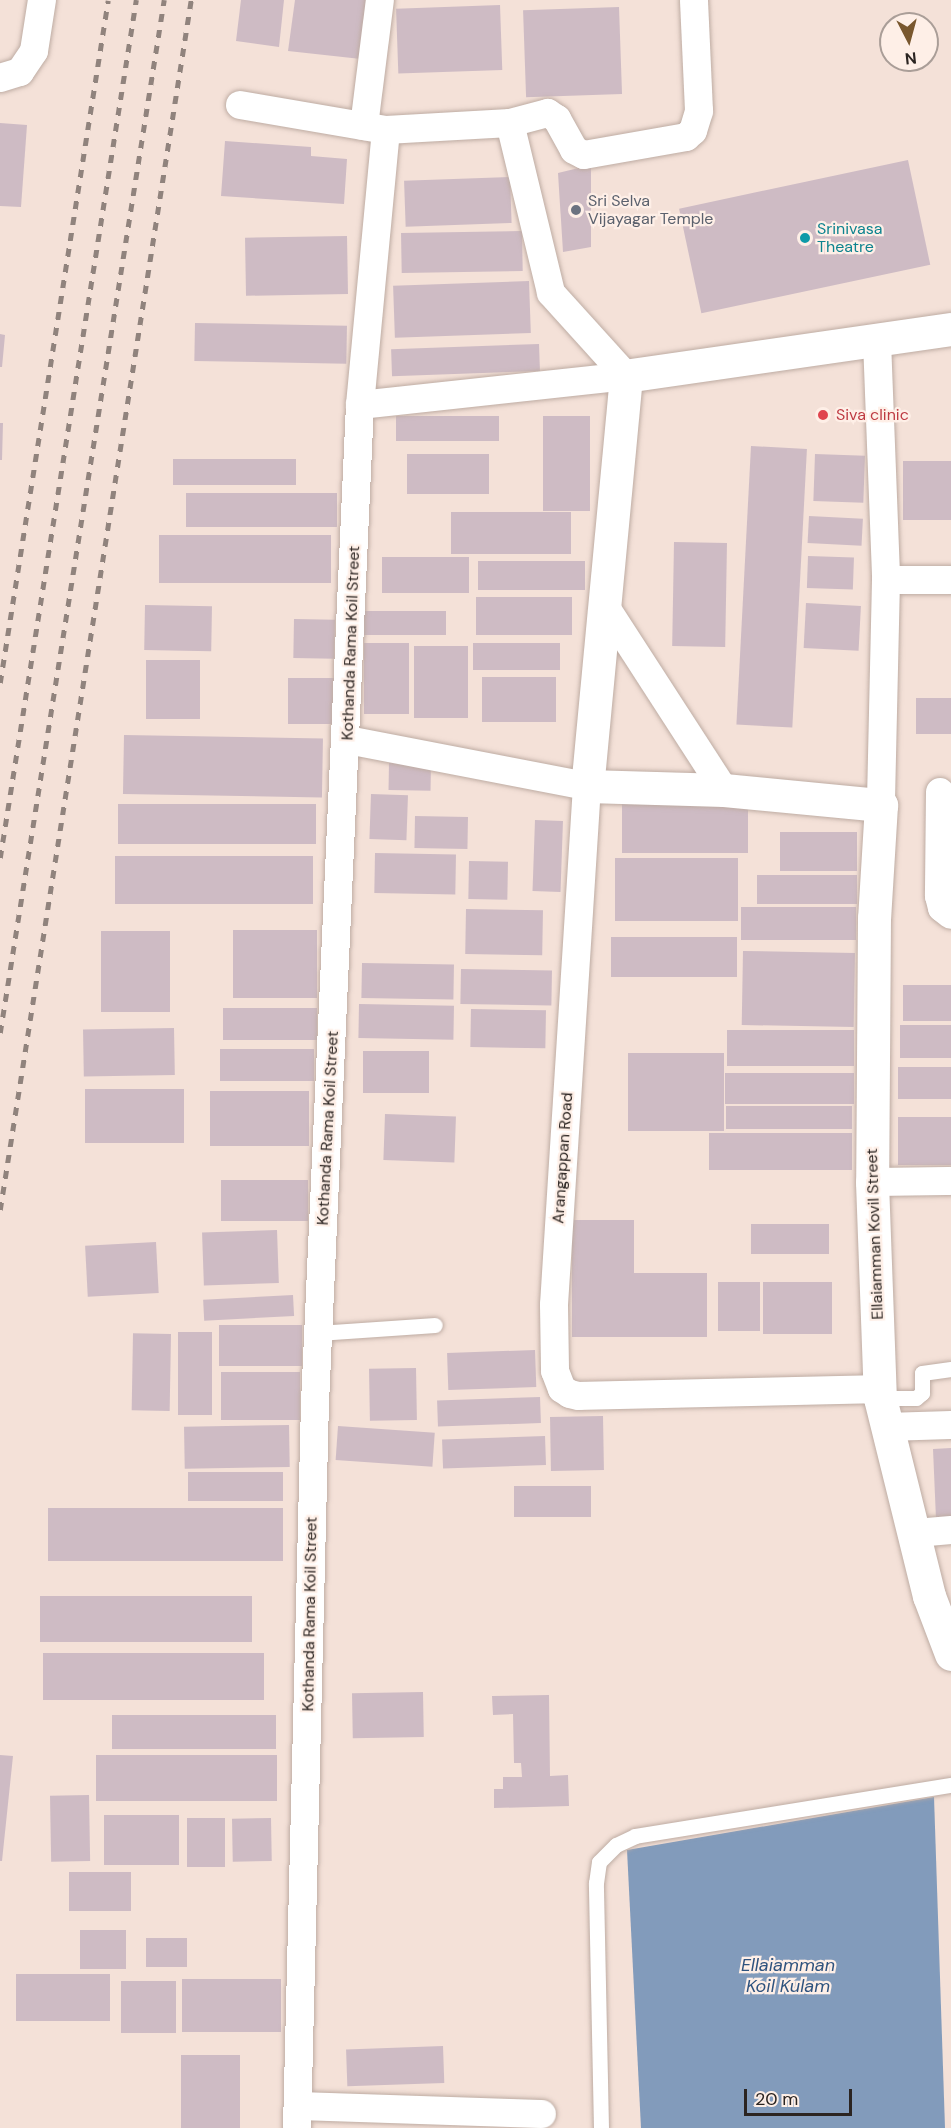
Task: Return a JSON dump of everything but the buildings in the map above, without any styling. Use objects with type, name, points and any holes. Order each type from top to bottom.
[{"type":"street","points":[[10,75],[34,51],[42,0]]},
{"type":"street","name":"Kothanda Rama Koil Street","points":[[297,2117],[318,1333],[380,0]]},
{"type":"street","points":[[240,105],[375,128],[510,123],[548,113],[557,119],[574,150],[584,155],[686,137],[693,131],[699,111],[694,0]]},
{"type":"street","points":[[510,123],[551,293],[626,376]]},
{"type":"street","points":[[360,405],[626,376],[951,329]]},
{"type":"street","points":[[347,740],[587,786],[724,790],[881,805],[886,580],[877,341]]},
{"type":"street","name":"Arangappan Road","points":[[626,376],[587,786],[554,1305],[557,1381],[570,1394],[579,1396],[882,1405]]},
{"type":"street","points":[[886,580],[951,580]]},
{"type":"street","points":[[605,606],[724,790]]},
{"type":"street","points":[[940,792],[939,896],[942,908],[951,915]]},
{"type":"street","name":"Ellaiamman Kovil Street","points":[[881,805],[874,918],[872,1182],[882,1405],[916,1533],[929,1596],[951,1654]]},
{"type":"street","points":[[872,1182],[951,1181]]},
{"type":"street","points":[[882,1405],[951,1425]]},
{"type":"street","points":[[916,1533],[951,1530]]},
{"type":"street","points":[[297,2117],[542,2114]]},
{"type":"lane","points":[[318,1333],[435,1325]]},
{"type":"lane","points":[[882,1405],[916,1398],[922,1393],[922,1373],[951,1369]]},
{"type":"lane","points":[[601,2128],[596,1883],[599,1862],[616,1845],[635,1836],[951,1785]]},
{"type":"water","name":"Ellaiamman Koil Kulam","points":[[934,1797],[945,2128],[641,2128],[627,1850]]},
{"type":"railway","points":[[0,683],[108,0]]},
{"type":"railway","points":[[0,858],[136,0]]},
{"type":"railway","points":[[0,1033],[164,0]]},
{"type":"railway","points":[[0,1210],[191,0]]},
{"type":"place","name":"Sri Selva Vijayagar Temple","points":[[576,210]]},
{"type":"place","name":"Srinivasa Theatre","points":[[805,238]]},
{"type":"place","name":"Siva clinic","points":[[823,415]]}]
